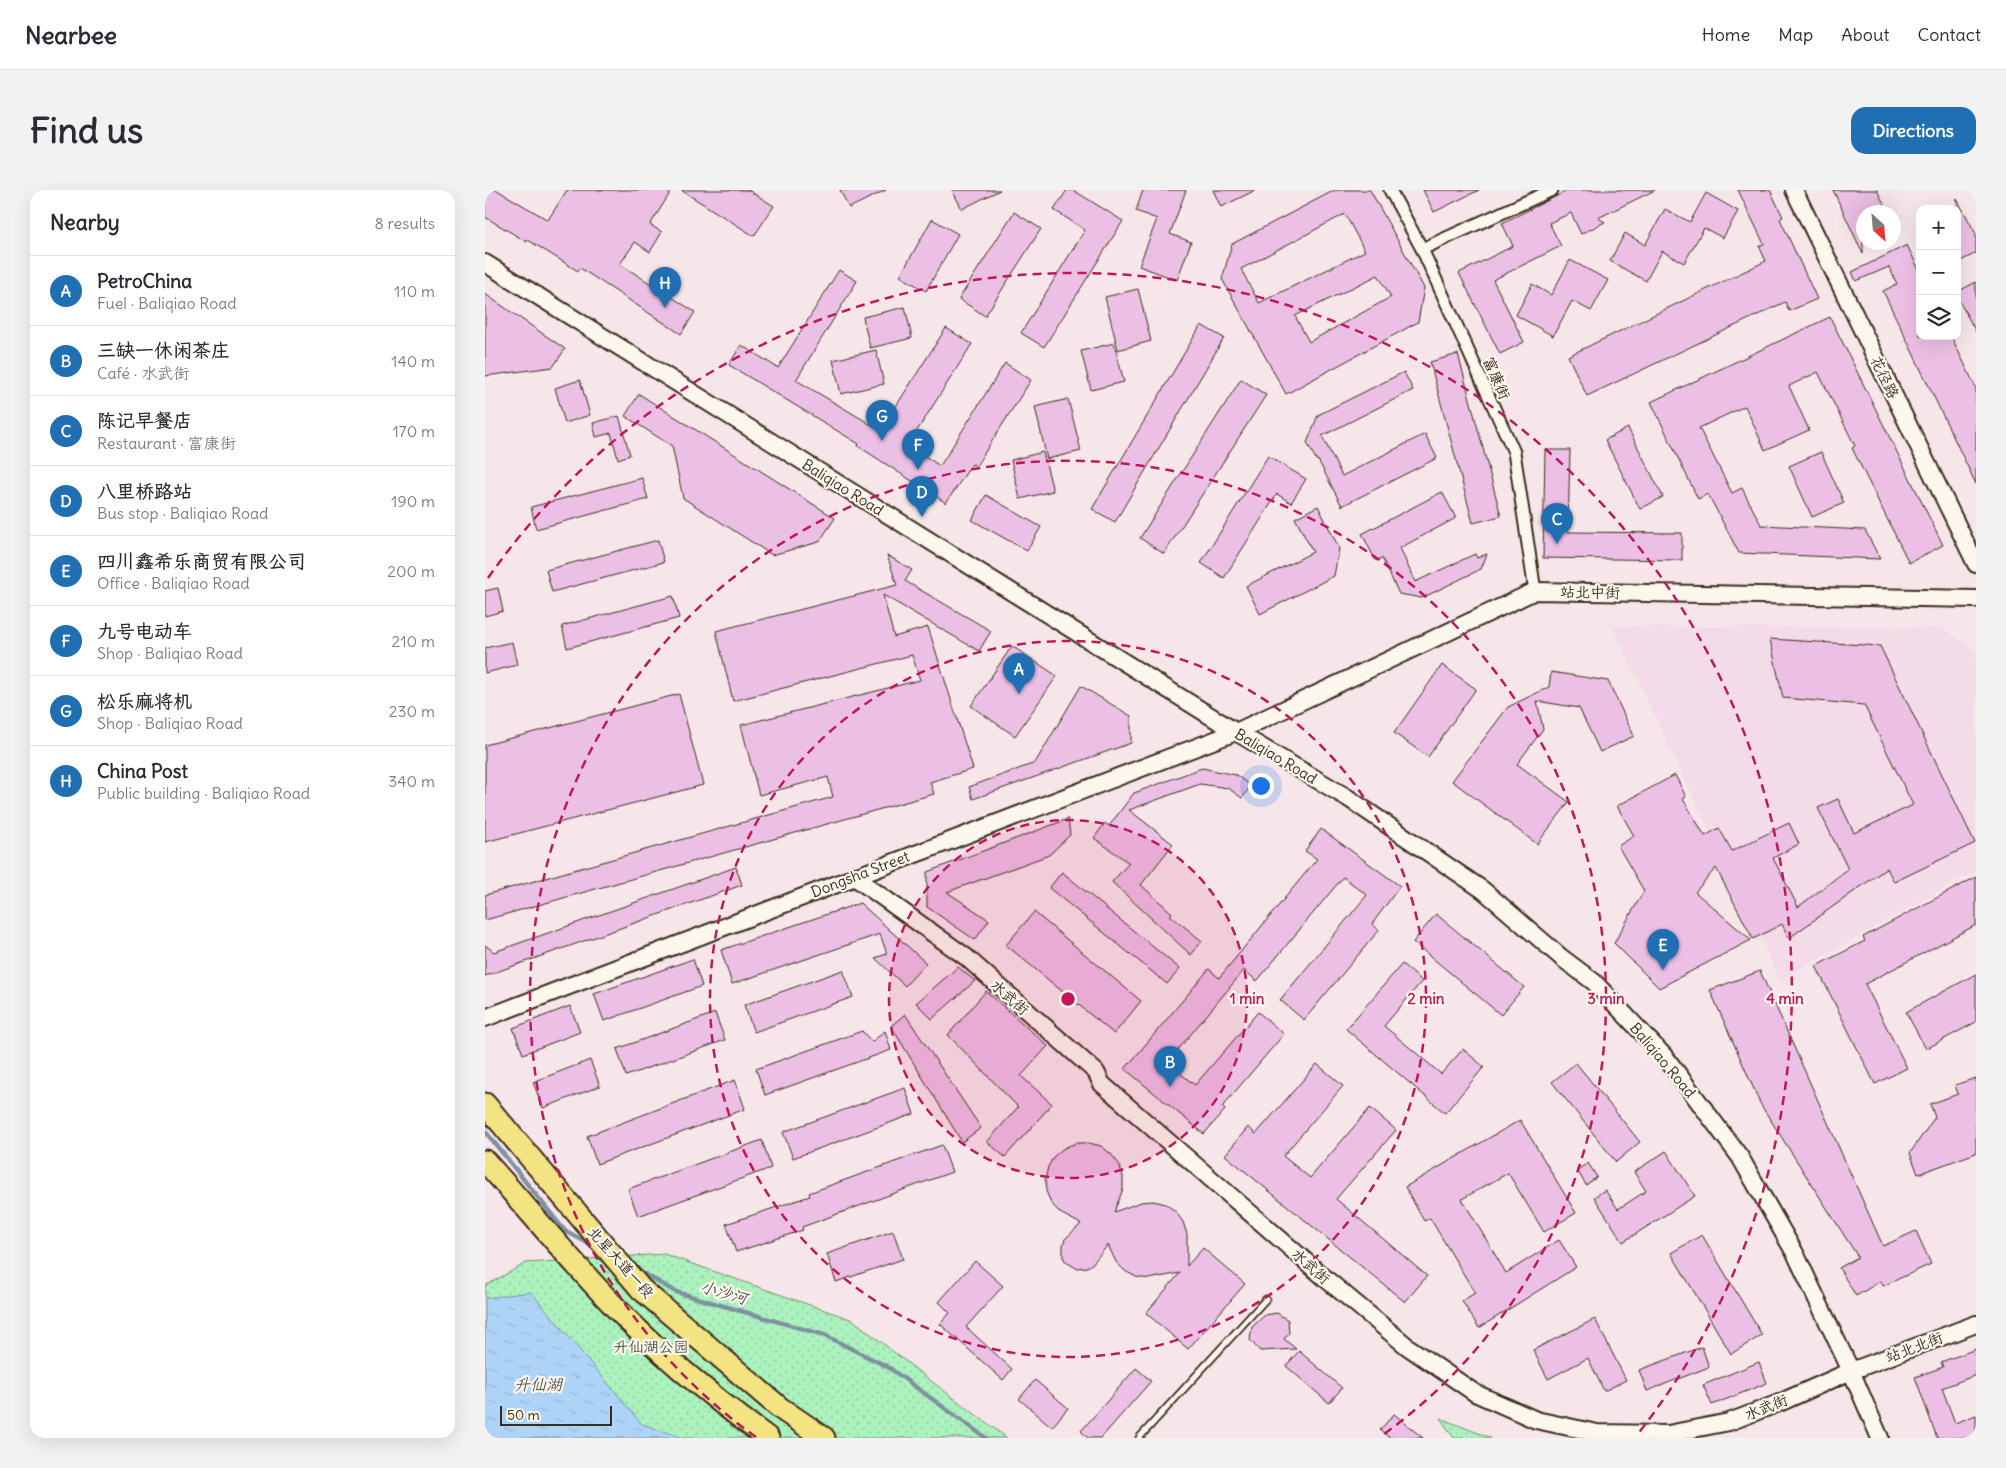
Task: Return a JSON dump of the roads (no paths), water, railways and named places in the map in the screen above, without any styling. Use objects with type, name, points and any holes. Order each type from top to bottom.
[{"type":"highway","name":"北星大道一段","points":[[485,1104],[641,1288],[780,1408],[824,1438]]},
{"type":"highway","points":[[485,1161],[613,1305],[659,1350],[714,1397],[768,1438]]},
{"type":"street","name":"富康街","points":[[1390,190],[1422,249],[1514,452],[1535,591]]},
{"type":"street","points":[[1422,249],[1552,190]]},
{"type":"street","name":"花径路","points":[[1794,190],[1976,564]]},
{"type":"street","name":"Baliqiao Road","points":[[485,263],[1236,732],[1348,798],[1483,890],[1562,958],[1594,982],[1666,1058],[1740,1157],[1796,1255],[1851,1371],[1879,1438]]},
{"type":"street","name":"站北中街","points":[[1236,732],[1535,591],[1976,599]]},
{"type":"street","name":"Dongsha Street","points":[[485,1018],[853,876],[1236,732]]},
{"type":"street","name":"水武街","points":[[853,876],[965,958],[1096,1072],[1102,1084],[1326,1279],[1408,1347],[1475,1393],[1536,1420],[1597,1433],[1668,1434],[1729,1422],[1779,1403],[1851,1371]]},
{"type":"street","name":"站北北街","points":[[1851,1371],[1976,1324]]},
{"type":"lane","points":[[1139,1438],[1267,1299]]},
{"type":"water","name":"升仙湖","points":[[531,1292],[642,1424],[683,1438],[485,1438],[485,1298]]},
{"type":"waterway","name":"小沙河","points":[[485,1131],[564,1230],[593,1246]]},
{"type":"waterway","name":"小沙河","points":[[637,1270],[676,1292],[824,1335],[888,1367],[986,1438]]},
{"type":"place","name":"China Post","points":[[665,308]]},
{"type":"place","name":"松乐麻将机","points":[[882,441]]},
{"type":"place","name":"九号电动车","points":[[918,470]]},
{"type":"place","name":"八里桥路站","points":[[922,517]]},
{"type":"place","name":"陈记早餐店","points":[[1557,544]]},
{"type":"place","name":"PetroChina","points":[[1019,694]]},
{"type":"place","name":"四川鑫希乐商贸有限公司","points":[[1663,970]]},
{"type":"place","name":"三缺一休闲茶庄","points":[[1170,1087]]},
{"type":"park label","name":"升仙湖公园","points":[[651,1346]]}]
